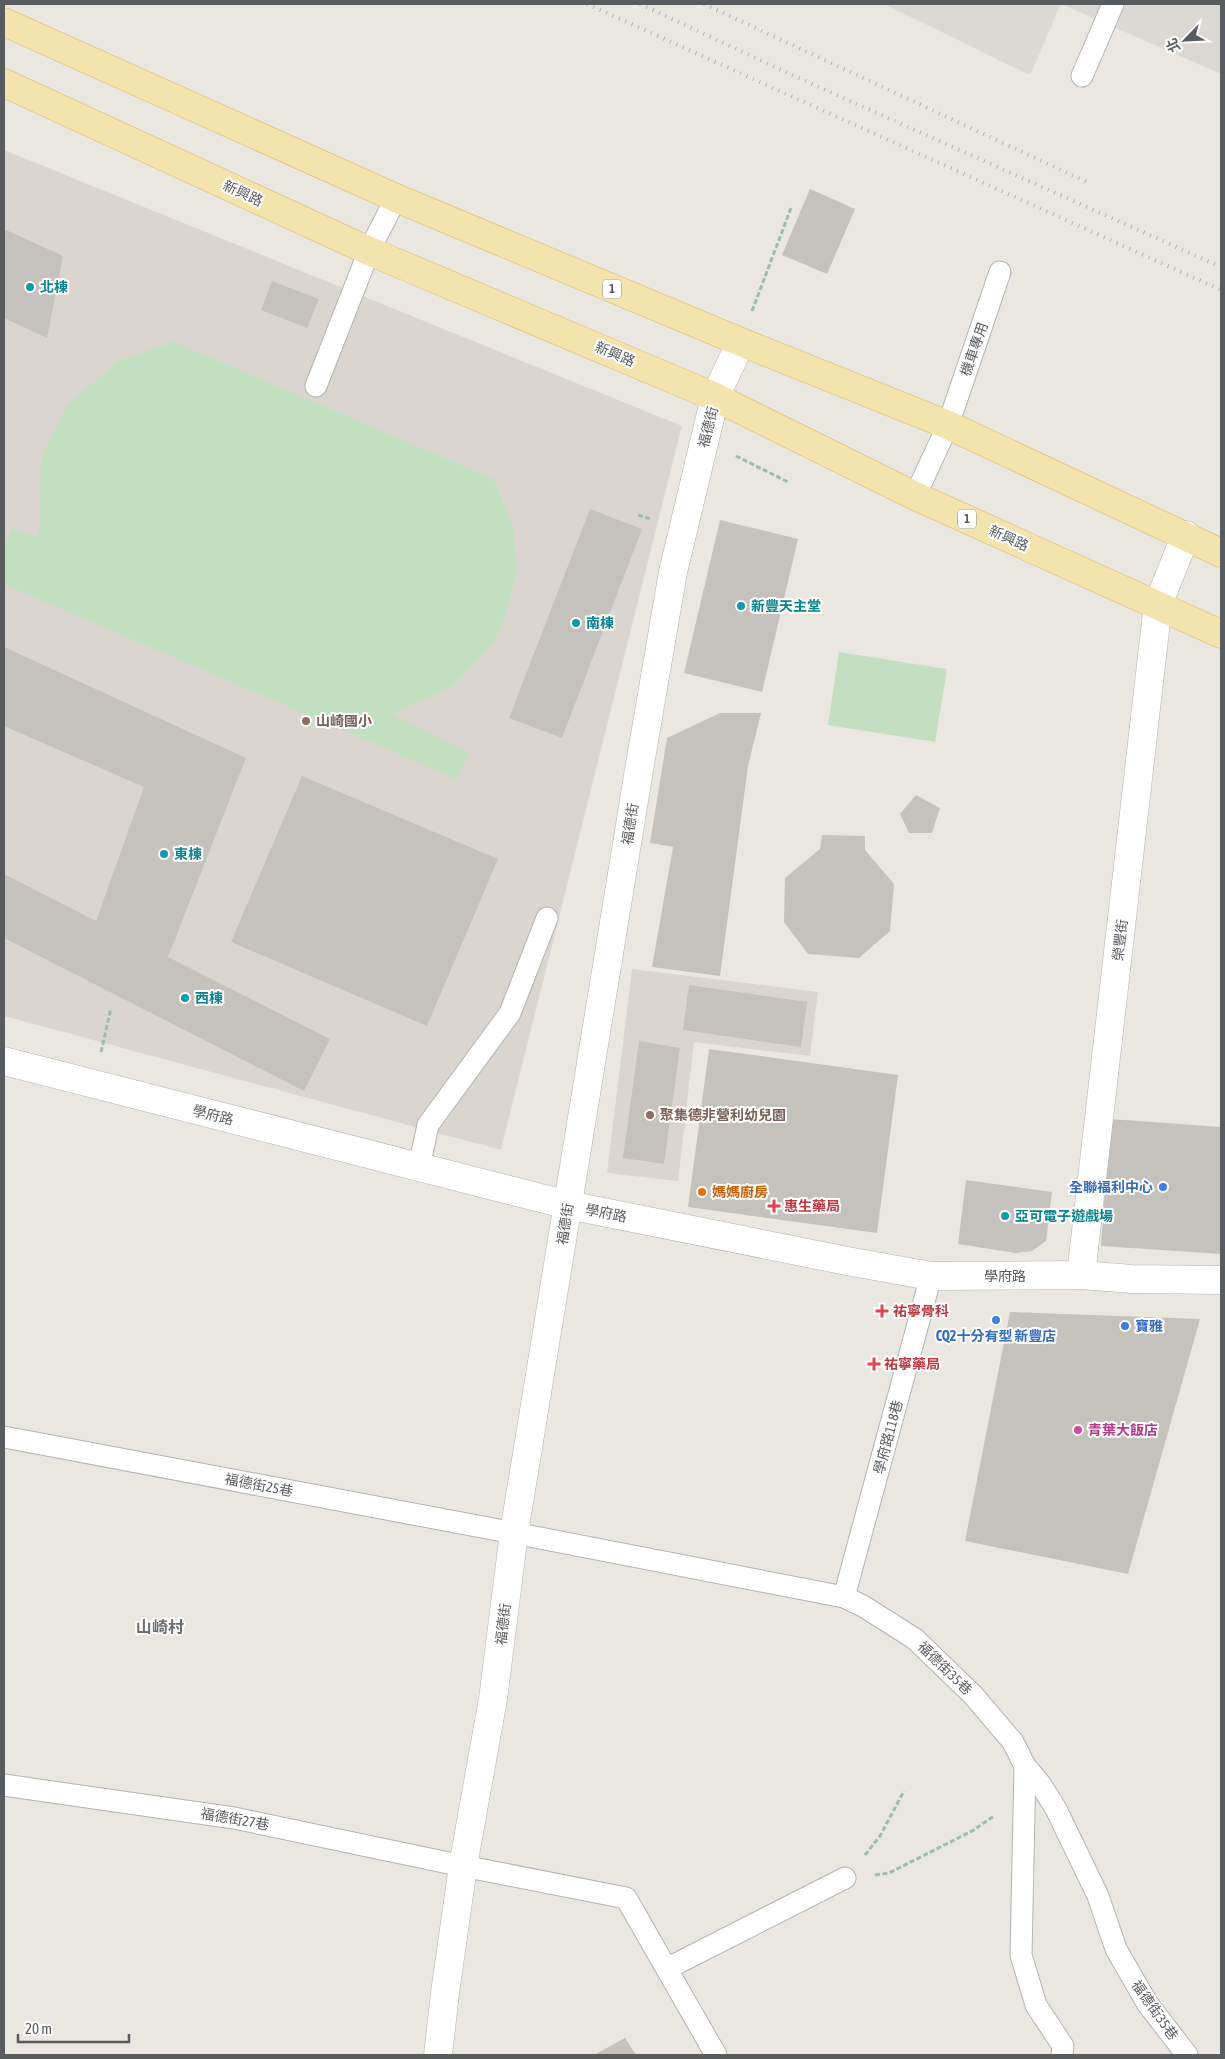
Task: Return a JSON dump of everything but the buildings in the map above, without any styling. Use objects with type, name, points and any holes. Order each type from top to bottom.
[{"type":"main road","name":"1","points":[[4,22],[396,198],[741,342],[948,425],[1221,553]]},
{"type":"main road","name":"新興路","points":[[4,83],[369,251],[715,397],[915,496],[1221,634]]},
{"type":"street","name":"福德街","points":[[438,2055],[444,1993],[463,1866],[493,1699],[514,1533],[673,572],[715,397],[741,342]]},
{"type":"street","name":"榮豐街","points":[[1081,1275],[1158,604],[1186,535]]},
{"type":"street","name":"學府路","points":[[4,1061],[568,1205],[847,1261],[931,1276],[1081,1275],[1132,1279],[1221,1280]]},
{"type":"lane","points":[[1082,76],[1112,4]]},
{"type":"lane","points":[[316,386],[369,251],[396,198]]},
{"type":"lane","name":"機車專用","points":[[915,496],[948,425],[1000,272]]},
{"type":"lane","points":[[419,1167],[428,1125],[510,1013],[547,918]]},
{"type":"lane","name":"學府路118巷","points":[[844,1598],[931,1276]]},
{"type":"lane","name":"福德街25巷","points":[[4,1438],[514,1533]]},
{"type":"lane","name":"福德街35巷","points":[[514,1533],[844,1598],[863,1606],[915,1639],[973,1695],[1013,1742],[1025,1766],[1041,1785],[1056,1809],[1098,1896],[1116,1949],[1147,2003],[1187,2055]]},
{"type":"lane","points":[[1025,1766],[1021,1955],[1036,2005],[1063,2046],[1062,2055]]},
{"type":"lane","name":"福德街27巷","points":[[4,1784],[234,1818],[626,1898],[668,1968],[716,2055]]},
{"type":"lane","points":[[668,1968],[845,1878]]},
{"type":"path","points":[[741,342],[792,208]]},
{"type":"path","points":[[736,456],[788,482]]},
{"type":"path","points":[[94,1084],[111,1008]]},
{"type":"path","points":[[845,1878],[880,1836],[904,1791]]},
{"type":"path","points":[[845,1878],[889,1873],[972,1831],[1024,1797]]},
{"type":"shaded area","points":[[884,4],[1061,4],[1030,75]]},
{"type":"shaded area","points":[[1061,4],[1221,4],[1221,74]]},
{"type":"shaded area","name":"山崎國小","points":[[4,150],[682,426],[501,1150],[4,1016]]},
{"type":"shaded area","name":"聚集德非營利幼兒園","points":[[632,969],[818,992],[810,1056],[694,1042],[678,1181],[607,1173]]},
{"type":"green space","points":[[174,342],[493,479],[513,527],[517,571],[507,610],[494,643],[453,686],[392,714],[469,753],[456,779],[4,584],[4,548],[11,528],[39,538],[41,457],[66,406],[118,361]]},
{"type":"green space","points":[[839,652],[947,669],[935,742],[828,725]]},
{"type":"railway","points":[[587,4],[1221,290]]},
{"type":"railway","points":[[640,4],[792,75],[1221,267]]},
{"type":"railway","points":[[704,4],[1089,183]]},
{"type":"place","name":"北棟","points":[[30,287]]},
{"type":"place","name":"新豐天主堂","points":[[741,606]]},
{"type":"place","name":"南棟","points":[[576,623]]},
{"type":"place","name":"山崎國小","points":[[306,721]]},
{"type":"place","name":"東棟","points":[[164,854]]},
{"type":"place","name":"西棟","points":[[185,998]]},
{"type":"place","name":"聚集德非營利幼兒園","points":[[650,1115]]},
{"type":"place","name":"全聯福利中心","points":[[1163,1187]]},
{"type":"place","name":"媽媽廚房","points":[[702,1192]]},
{"type":"place","name":"惠生藥局","points":[[774,1206]]},
{"type":"place","name":"亞可電子遊戲場","points":[[1005,1216]]},
{"type":"place","name":"祐寧骨科","points":[[882,1311]]},
{"type":"place","name":"CQ2十分有型 新豐店","points":[[996,1320]]},
{"type":"place","name":"寶雅","points":[[1125,1326]]},
{"type":"place","name":"祐寧藥局","points":[[874,1364]]},
{"type":"place","name":"青葉大飯店","points":[[1078,1430]]},
{"type":"district","name":"山崎村","points":[[160,1627]]}]
